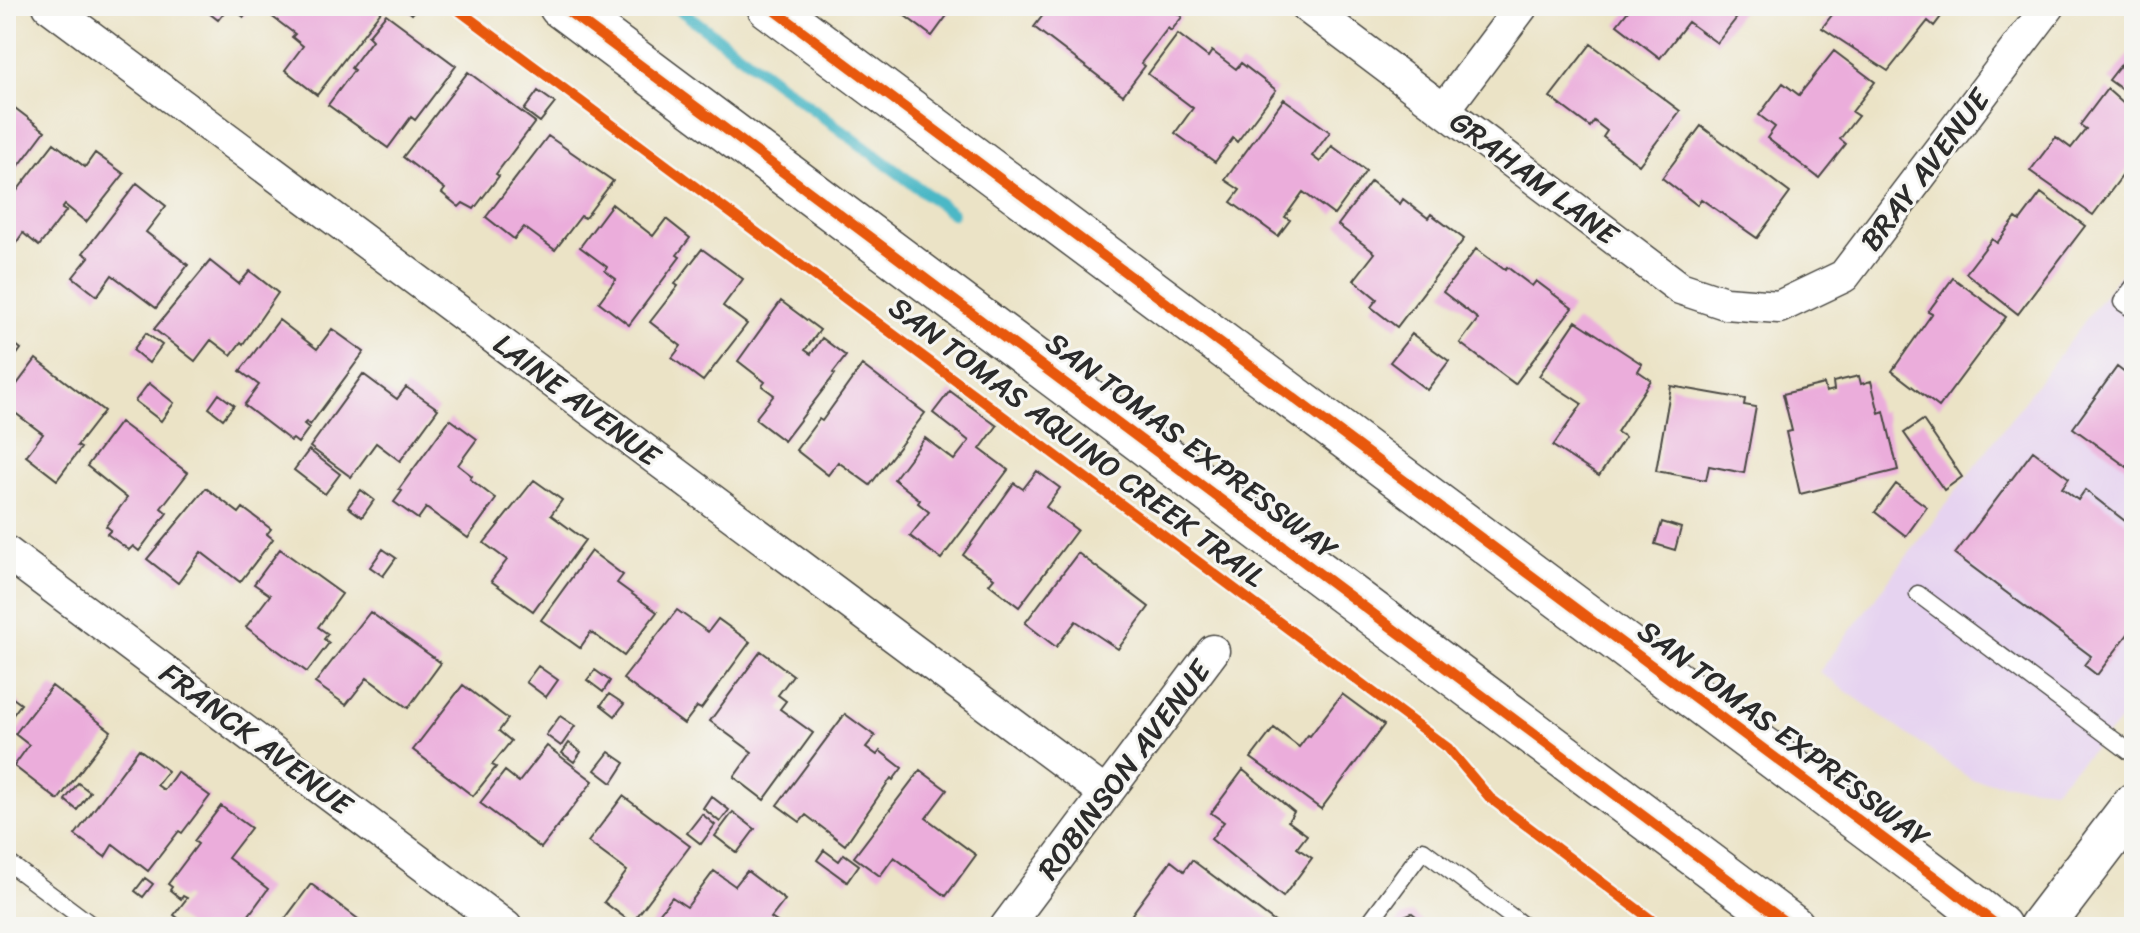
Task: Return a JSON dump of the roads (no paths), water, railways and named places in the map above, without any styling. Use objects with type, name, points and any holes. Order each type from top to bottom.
[{"type":"main road","name":"SAN TOMAS EXPRESSWAY","points":[[561,6],[1792,927]]},
{"type":"main road","name":"SAN TOMAS EXPRESSWAY","points":[[769,6],[1999,927]]},
{"type":"main road","points":[[2041,927],[2134,805]]},
{"type":"street","name":"LAINE AVENUE","points":[[49,6],[1106,794]]},
{"type":"street","name":"GRAHAM LANE","points":[[1306,6],[1680,288],[1725,303],[1779,307]]},
{"type":"street","points":[[1444,110],[1522,6]]},
{"type":"street","name":"BRAY AVENUE","points":[[1779,307],[1844,276],[2049,6]]},
{"type":"street","name":"FRANCK AVENUE","points":[[6,552],[506,927]]},
{"type":"street","name":"ROBINSON AVENUE","points":[[1006,927],[1213,651]]},
{"type":"lane","points":[[2134,286],[2122,302],[2134,310]]},
{"type":"lane","points":[[1918,594],[2134,755]]},
{"type":"lane","points":[[1366,927],[1423,850],[1525,927]]},
{"type":"lane","points":[[6,861],[94,927]]},
{"type":"waterway","points":[[675,6],[952,213]]}]
